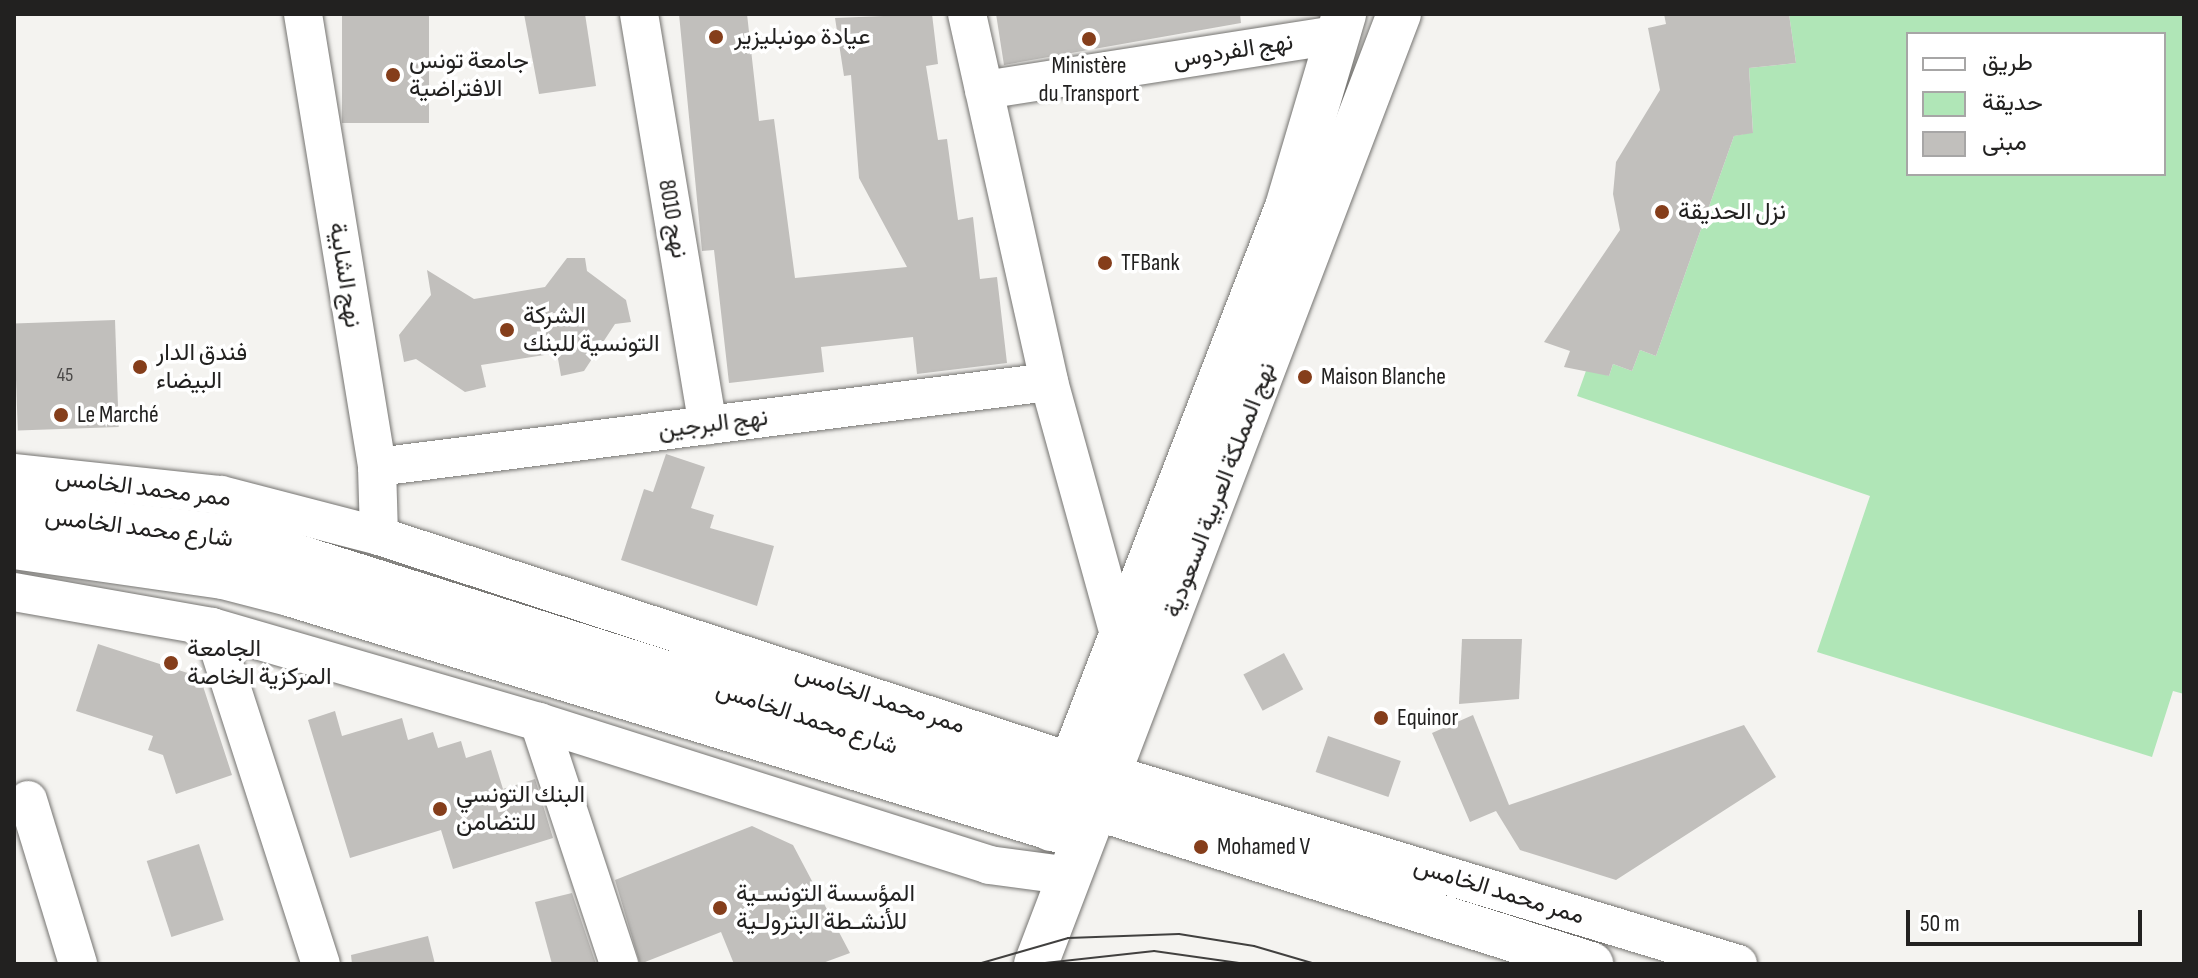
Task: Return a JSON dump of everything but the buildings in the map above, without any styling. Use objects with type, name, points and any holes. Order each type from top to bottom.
[{"type":"main road","name":"نهج المملكة العربية السعودية","points":[[1078,813],[1399,14]]},
{"type":"main road","name":"نهج المملكة العربية السعودية","points":[[1036,964],[1078,813],[1120,638],[1287,207],[1342,24]]},
{"type":"main road","name":"شارع محمد الخامس","points":[[14,513],[224,536],[263,547],[1078,813],[1486,964]]},
{"type":"main road","name":"شارع محمد الخامس","points":[[14,547],[223,577],[289,594],[1078,813],[1591,964]]},
{"type":"street","name":"نهج الشابية","points":[[303,14],[377,467],[379,536]]},
{"type":"street","name":"نهج 8010","points":[[639,14],[708,425]]},
{"type":"street","points":[[967,14],[1049,382],[1120,638]]},
{"type":"street","name":"نهج الفردوس","points":[[984,90],[1342,24]]},
{"type":"street","name":"نهج البرجين","points":[[377,467],[1049,382]]},
{"type":"street","name":"ممر محمد الخامس","points":[[14,473],[221,495],[379,536],[1078,813],[1738,964]]},
{"type":"street","name":"شارع محمد الخامس","points":[[14,592],[212,627],[539,722],[989,865],[1078,813]]},
{"type":"street","points":[[212,627],[321,964]]},
{"type":"street","points":[[539,722],[619,964]]},
{"type":"street","points":[[28,800],[78,964]]},
{"type":"green space","points":[[1789,14],[2184,14],[2184,694],[2173,691],[2152,757],[1817,652],[1870,496],[1577,396],[1587,368],[1609,376],[1613,364],[1632,371],[1640,350],[1656,356],[1734,136],[1753,132],[1749,68],[1796,63]]},
{"type":"tram line","points":[[978,964],[1068,938],[1179,934],[1254,946],[1315,964]]},
{"type":"tram line","points":[[1036,964],[1154,951],[1246,964]]},
{"type":"place","name":"عيادة مونبليزير","points":[[716,37]]},
{"type":"place","name":"Ministère du Transport","points":[[1089,39]]},
{"type":"place","name":"جامعة تونس الافتراضية","points":[[393,75]]},
{"type":"place","name":"نزل الحديقة","points":[[1662,212]]},
{"type":"place","name":"TFBank","points":[[1105,263]]},
{"type":"place","name":"الشركة التونسية للبنك","points":[[507,330]]},
{"type":"place","name":"فندق الدار البيضاء","points":[[140,367]]},
{"type":"place","name":"Maison Blanche","points":[[1305,377]]},
{"type":"place","name":"Le Marché","points":[[61,415]]},
{"type":"place","name":"الجامعة المركزية الخاصة","points":[[171,663]]},
{"type":"place","name":"Equinor","points":[[1381,718]]},
{"type":"place","name":"البنك التونسي للتضامن","points":[[440,809]]},
{"type":"place","name":"Mohamed V","points":[[1201,847]]},
{"type":"place","name":"المؤسسة التونسـية للأنشـطة البترولـية","points":[[720,908]]}]
